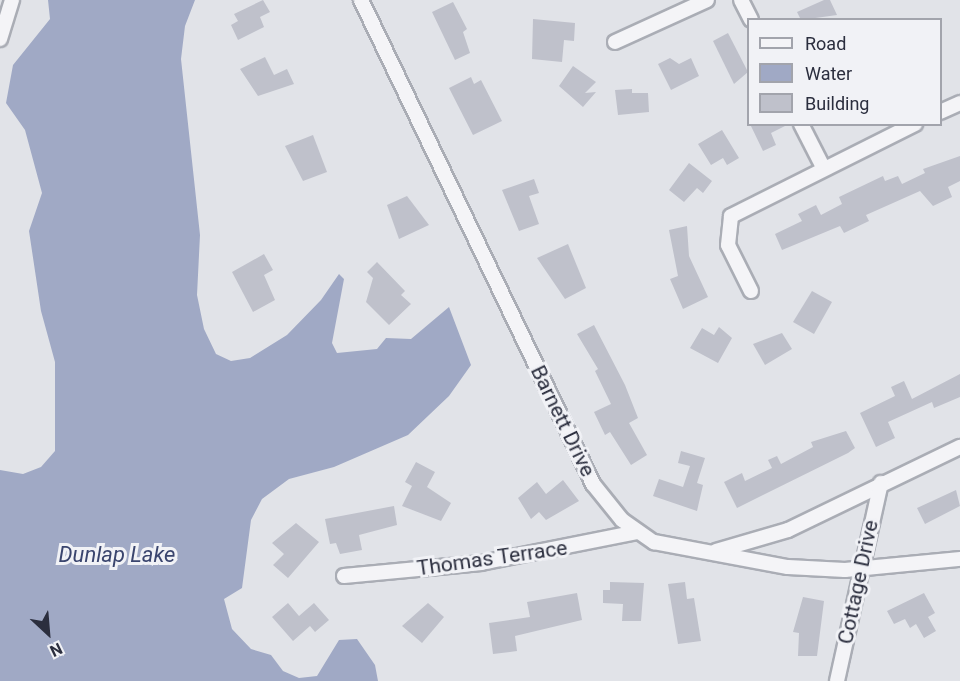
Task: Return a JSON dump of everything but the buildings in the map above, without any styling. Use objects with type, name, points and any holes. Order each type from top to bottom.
[{"type":"street","points":[[0,39],[12,0]]},
{"type":"street","name":"Barnett Drive","points":[[361,0],[593,484],[638,532],[654,542],[716,551],[725,558],[788,567],[862,568],[960,559]]},
{"type":"street","points":[[615,42],[707,0]]},
{"type":"street","points":[[741,0],[750,18]]},
{"type":"street","points":[[942,111],[960,103]]},
{"type":"street","points":[[802,126],[823,167]]},
{"type":"street","points":[[751,291],[728,245],[732,216],[823,167],[911,126]]},
{"type":"street","points":[[716,551],[788,530],[881,483],[960,447]]},
{"type":"street","name":"Cottage Drive","points":[[837,681],[881,483]]},
{"type":"street","name":"Thomas Terrace","points":[[344,576],[481,563],[638,532]]},
{"type":"water","name":"Dunlap Lake","points":[[48,0],[195,0],[185,26],[181,59],[200,235],[197,295],[204,329],[216,354],[231,361],[250,358],[287,335],[321,300],[339,274],[344,279],[332,343],[337,353],[377,349],[386,338],[411,339],[449,307],[471,365],[449,396],[408,435],[334,467],[289,479],[262,499],[251,520],[242,588],[224,599],[232,629],[251,649],[271,655],[283,671],[299,678],[317,676],[339,640],[357,639],[375,665],[378,681],[0,681],[0,470],[23,474],[41,467],[55,451],[55,362],[41,311],[29,231],[42,193],[25,130],[6,103],[13,65],[50,19]]}]
